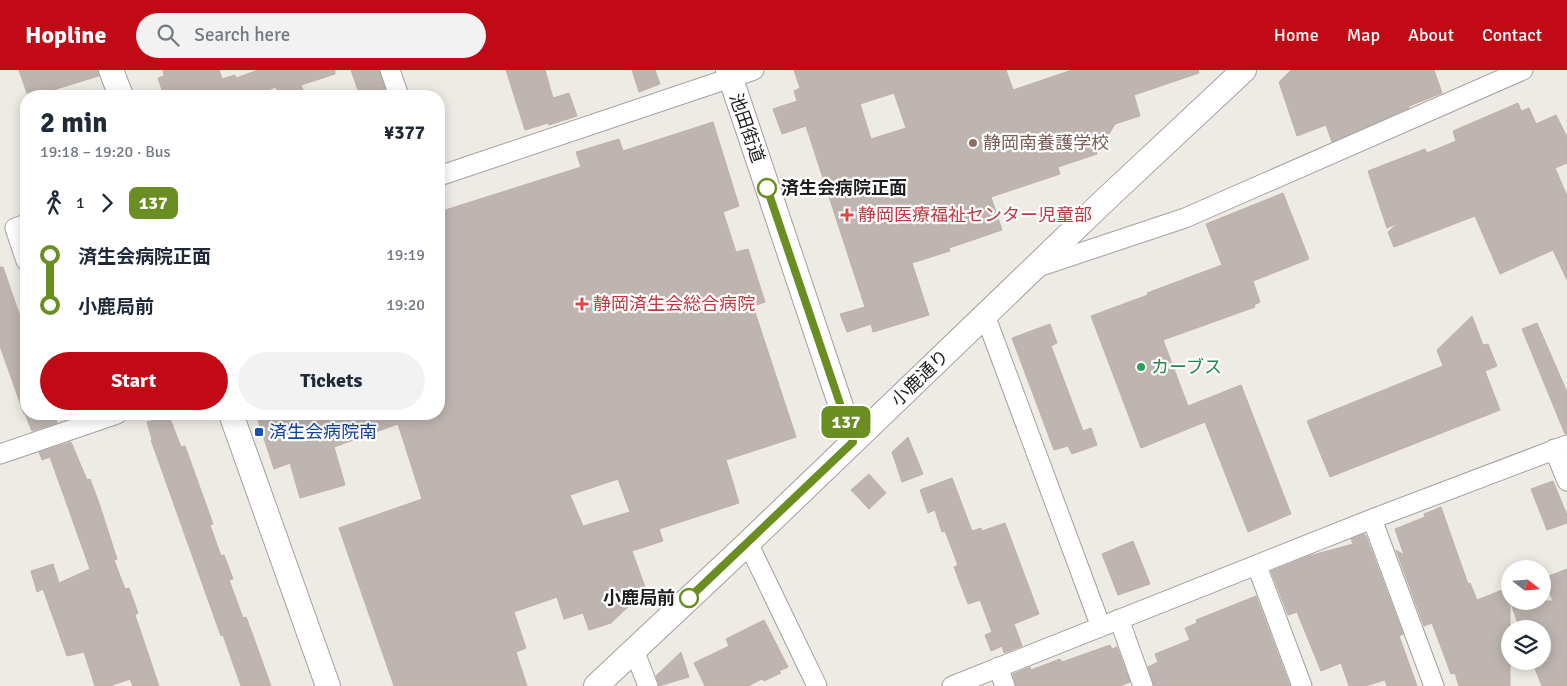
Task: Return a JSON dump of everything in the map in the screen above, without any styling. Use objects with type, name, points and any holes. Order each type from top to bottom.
[{"type":"street","points":[[111,70],[119,90]]},
{"type":"street","points":[[390,70],[397,90]]},
{"type":"street","points":[[445,174],[729,74],[754,70]]},
{"type":"street","name":"小鹿通り","points":[[596,686],[1244,70]]},
{"type":"street","points":[[1034,268],[1185,218],[1523,70]]},
{"type":"street","name":"池田街道","points":[[729,74],[853,442]]},
{"type":"street","points":[[20,226],[15,228],[20,243]]},
{"type":"street","points":[[985,315],[1101,626]]},
{"type":"street","points":[[0,454],[80,420]]},
{"type":"street","points":[[233,420],[328,686]]},
{"type":"street","points":[[952,686],[1258,566],[1372,519],[1561,447],[1567,480]]},
{"type":"street","points":[[1372,519],[1434,686]]},
{"type":"street","points":[[748,543],[817,686]]},
{"type":"street","points":[[1258,566],[1302,686]]},
{"type":"street","points":[[1119,619],[1143,686]]},
{"type":"street","points":[[634,650],[648,686]]},
{"type":"street","points":[[998,668],[1005,686]]},
{"type":"building","points":[[19,70],[98,70],[99,76],[56,90],[26,90]]},
{"type":"building","points":[[163,70],[219,70],[222,79],[235,75],[236,78],[258,70],[335,70],[335,74],[301,85],[303,90],[277,90],[276,87],[268,90],[162,90],[158,78],[164,76]]},
{"type":"building","points":[[351,70],[379,70],[385,90],[358,90]]},
{"type":"building","points":[[506,70],[545,70],[553,98],[569,93],[577,116],[525,130]]},
{"type":"building","points":[[632,70],[655,70],[660,84],[639,92]]},
{"type":"building","points":[[794,70],[1006,70],[1013,90],[1072,70],[1198,70],[1199,73],[1134,95],[1140,116],[1115,124],[1109,134],[1093,142],[1097,154],[1058,167],[1060,174],[991,197],[1002,230],[949,248],[950,251],[912,263],[929,315],[873,332],[871,324],[847,332],[840,314],[865,307],[806,126],[782,134],[773,109],[797,101],[794,91],[800,88]],"holes":[[[894,93],[906,128],[871,139],[860,104]]]},
{"type":"building","points":[[1291,70],[1434,70],[1442,93],[1409,106],[1409,108],[1332,142],[1326,125],[1297,136],[1279,82]]},
{"type":"building","points":[[1518,103],[1521,111],[1529,108],[1536,124],[1556,115],[1567,137],[1567,163],[1555,168],[1567,196],[1567,280],[1553,250],[1500,274],[1475,216],[1394,247],[1388,232],[1398,223],[1387,228],[1368,171],[1425,149],[1427,153],[1456,141],[1453,131]]},
{"type":"building","points":[[713,122],[739,206],[723,212],[736,252],[748,249],[765,302],[753,306],[796,437],[726,460],[739,503],[659,529],[663,541],[632,551],[646,590],[611,623],[589,630],[583,613],[564,619],[557,597],[514,612],[526,648],[516,652],[527,686],[394,686],[339,528],[422,499],[398,424],[334,447],[345,485],[300,498],[290,463],[274,469],[258,420],[445,420],[445,210],[581,167],[576,152],[619,139],[623,151]],"holes":[[[618,479],[630,512],[583,526],[570,495]]]},
{"type":"building","points":[[1283,193],[1309,259],[1253,281],[1260,302],[1254,305],[1255,307],[1163,340],[1188,406],[1241,385],[1291,514],[1248,532],[1205,422],[1141,448],[1091,316],[1222,265],[1206,224]]},
{"type":"building","points":[[0,267],[3,267],[20,317],[20,403],[0,346]]},
{"type":"building","points":[[1472,316],[1483,345],[1488,344],[1497,366],[1485,371],[1500,410],[1330,477],[1307,421],[1443,366],[1437,350]]},
{"type":"building","points":[[1537,323],[1567,392],[1567,434],[1565,434],[1522,329]]},
{"type":"building","points":[[1050,324],[1057,343],[1051,346],[1083,431],[1091,428],[1097,445],[1072,454],[1068,446],[1054,450],[1012,338]]},
{"type":"building","points":[[27,420],[56,420],[57,423],[32,431]]},
{"type":"building","points":[[171,420],[181,447],[185,446],[213,524],[210,525],[221,556],[224,555],[233,579],[229,580],[243,618],[246,617],[271,686],[241,686],[223,635],[221,636],[151,440],[147,422]]},
{"type":"building","points":[[908,437],[923,474],[902,482],[892,452]]},
{"type":"building","points":[[71,442],[87,480],[90,479],[99,503],[117,559],[114,560],[125,589],[129,588],[138,613],[135,615],[159,686],[133,686],[130,679],[110,686],[95,686],[84,652],[67,656],[43,589],[37,592],[31,571],[53,564],[59,583],[90,569],[50,457],[42,460],[39,452]]},
{"type":"building","points":[[869,474],[886,493],[869,509],[851,490]]},
{"type":"building","points":[[952,478],[972,531],[981,528],[982,531],[1005,523],[1039,614],[1014,624],[1022,646],[1004,653],[1002,646],[991,651],[985,635],[992,632],[980,600],[968,604],[954,567],[958,565],[945,531],[942,532],[935,510],[928,513],[920,490]]},
{"type":"building","points":[[1553,481],[1567,515],[1567,523],[1547,530],[1531,489]]},
{"type":"building","points":[[1441,507],[1468,584],[1470,583],[1477,600],[1501,591],[1501,610],[1510,610],[1510,620],[1501,620],[1501,670],[1510,670],[1510,686],[1459,686],[1455,673],[1451,674],[1432,623],[1424,626],[1396,550],[1404,555],[1395,529],[1425,517],[1424,514]]},
{"type":"building","points":[[1364,534],[1403,634],[1399,636],[1417,686],[1387,686],[1385,680],[1365,686],[1349,686],[1341,663],[1321,671],[1297,612],[1288,615],[1271,571],[1309,556],[1353,544],[1351,539]]},
{"type":"building","points":[[1133,541],[1150,584],[1118,595],[1102,554]]},
{"type":"building","points":[[1567,569],[1567,686],[1542,686],[1536,670],[1551,670],[1551,620],[1517,620],[1513,610],[1551,610],[1551,601],[1553,601],[1551,596],[1551,575]]},
{"type":"building","points":[[1256,596],[1290,686],[1154,686],[1148,667],[1158,662],[1155,654],[1190,640],[1185,628],[1197,623],[1196,620]]},
{"type":"building","points":[[764,620],[788,667],[779,671],[781,673],[748,686],[705,686],[694,663],[729,646],[726,639]]},
{"type":"building","points":[[1110,645],[1112,649],[1117,647],[1130,682],[1120,686],[1016,686],[1013,674],[1030,667],[1031,670],[1060,659],[1062,662]]},
{"type":"building","points":[[681,652],[689,677],[659,686],[656,676]]},
{"type":"bus line","name":"137","points":[[689,598],[853,442],[767,188]]},
{"type":"place","name":"静岡南養護学校","points":[[973,143]]},
{"type":"place","name":"済生会病院正面","points":[[767,188]]},
{"type":"place","name":"静岡医療福祉センター児童部","points":[[847,215]]},
{"type":"place","name":"静岡済生会総合病院","points":[[582,304]]},
{"type":"place","name":"カーブス","points":[[1141,367]]},
{"type":"place","name":"済生会病院南","points":[[259,432]]},
{"type":"place","name":"小鹿局前","points":[[689,598]]}]
